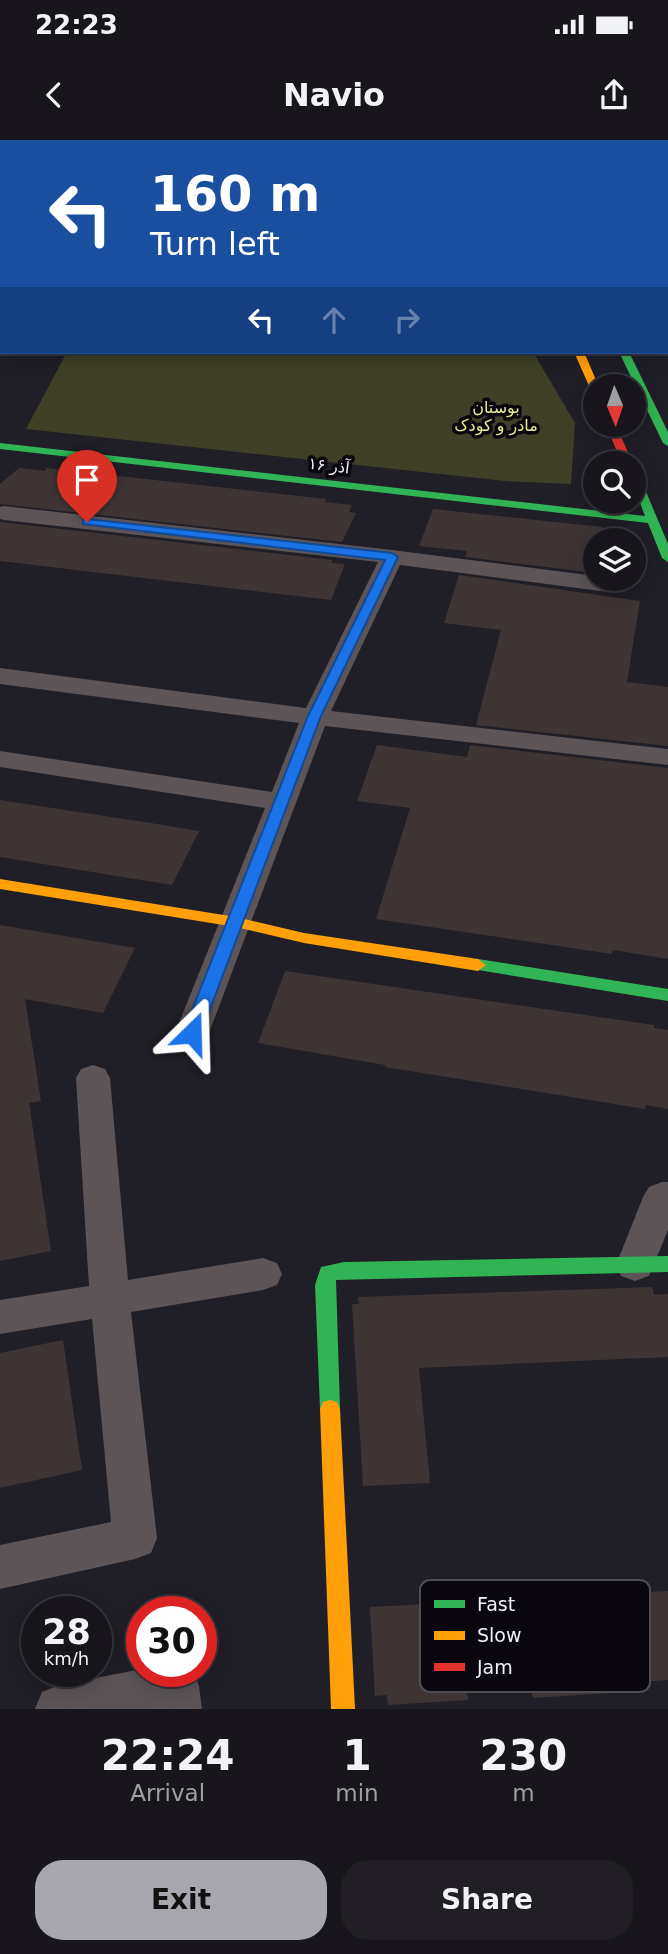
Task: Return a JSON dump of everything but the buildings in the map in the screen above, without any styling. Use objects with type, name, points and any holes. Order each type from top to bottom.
[{"type":"street","points":[[580,354],[589,374]]},
{"type":"street","points":[[625,354],[666,434]]},
{"type":"street","name":"۱۶ آذر","points":[[0,446],[653,520]]},
{"type":"street","points":[[646,503],[668,558]]},
{"type":"street","points":[[4,513],[583,582]]},
{"type":"street","points":[[192,1033],[315,716],[392,557]]},
{"type":"street","points":[[0,676],[668,757]]},
{"type":"street","points":[[0,759],[281,802]]},
{"type":"street","points":[[0,884],[236,922],[304,938],[668,995]]},
{"type":"street","points":[[0,1567],[135,1538],[110,1298],[93,1078]]},
{"type":"street","points":[[343,1709],[325,1285],[328,1273],[344,1270],[651,1264],[662,1197],[668,1197]]},
{"type":"street","points":[[0,1317],[263,1274]]},
{"type":"street","points":[[59,1709],[175,1686],[178,1709]]},
{"type":"green space","name":"بوستان مادر و کودک","points":[[66,354],[534,354],[575,423],[571,484],[505,481],[26,429]]},
{"type":"traffic: fast","points":[[625,354],[668,443]]},
{"type":"traffic: fast","points":[[0,446],[653,520]]},
{"type":"traffic: fast","points":[[646,504],[668,558]]},
{"type":"traffic: fast","points":[[478,965],[668,995]]},
{"type":"traffic: fast","points":[[330,1409],[325,1285],[328,1273],[344,1270],[668,1264]]},
{"type":"traffic: slow","points":[[580,354],[589,374]]},
{"type":"traffic: slow","points":[[0,884],[236,922],[304,938],[478,965]]},
{"type":"traffic: slow","points":[[330,1409],[343,1709]]},
{"type":"traffic: jam","points":[[617,438],[622,451]]},
{"type":"route","points":[[87,522],[392,557],[315,716],[192,1033]]}]
